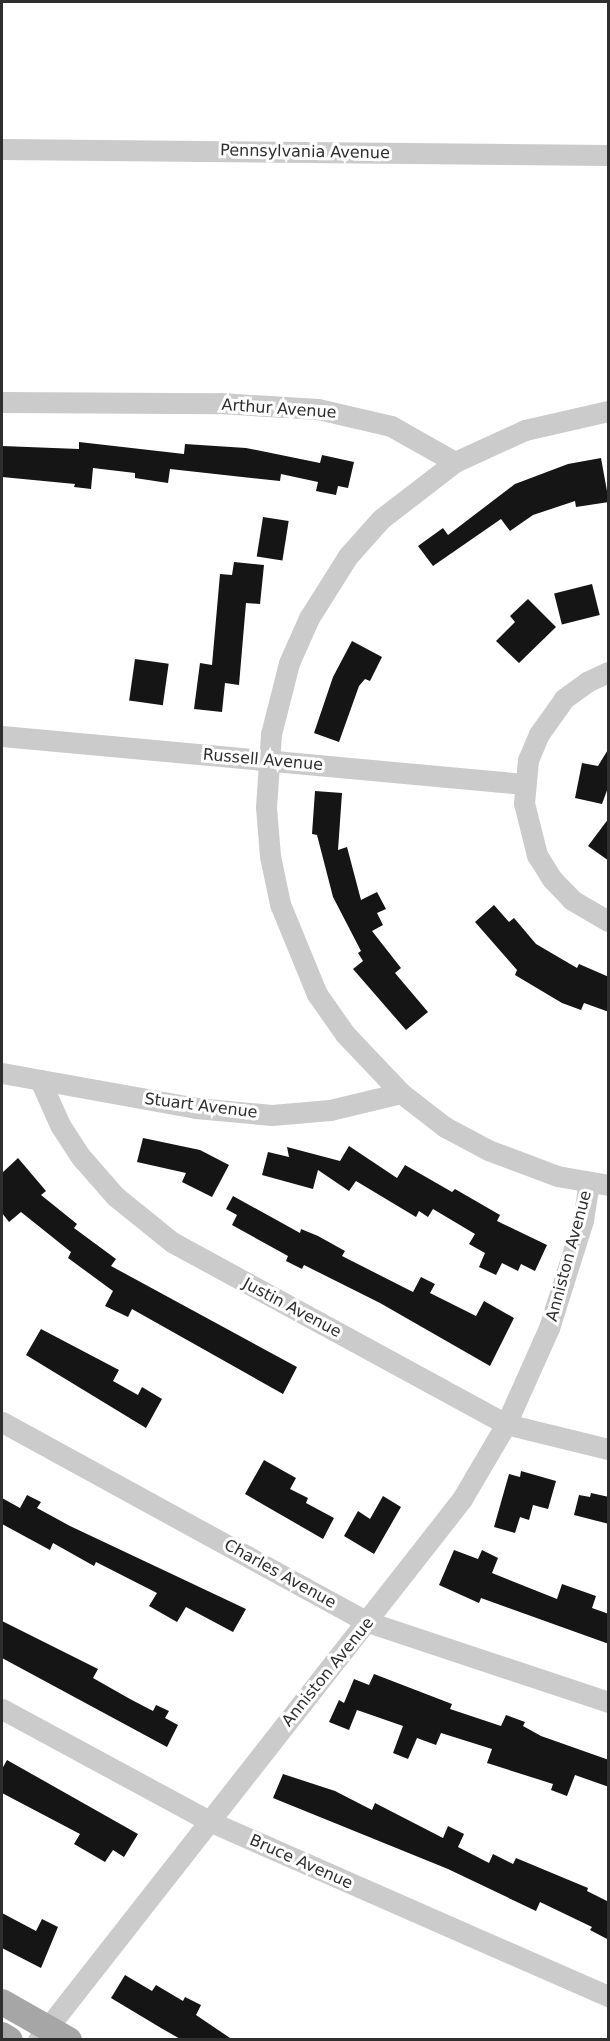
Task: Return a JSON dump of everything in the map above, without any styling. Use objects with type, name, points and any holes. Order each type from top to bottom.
[{"type":"main road","points":[[2,2002],[42,2033],[69,2040]]},
{"type":"main road","points":[[2,2035],[10,2040]]},
{"type":"street","name":"Pennsylvania Avenue","points":[[2,149],[609,155]]},
{"type":"street","name":"Arthur Avenue","points":[[2,402],[219,404],[318,409],[391,426],[455,462]]},
{"type":"street","points":[[455,462],[525,430],[609,411]]},
{"type":"street","name":"Anniston Avenue","points":[[42,2033],[442,1528],[506,1424],[549,1328],[583,1220],[599,1184],[533,1169],[488,1150],[445,1127],[401,1094],[345,1034],[318,994],[296,950],[280,904],[270,856],[268,760],[289,663],[309,618],[334,576],[381,519],[455,462]]},
{"type":"street","points":[[609,672],[587,682],[555,710],[539,734],[524,784],[525,817],[537,855],[552,879],[572,900],[609,921]]},
{"type":"street","name":"Russell Avenue","points":[[2,736],[524,784]]},
{"type":"street","name":"Stuart Avenue","points":[[2,1073],[196,1108],[272,1114],[330,1110],[401,1094]]},
{"type":"street","name":"Justin Avenue","points":[[40,1080],[60,1125],[93,1172],[133,1213],[171,1242],[506,1424],[609,1449]]},
{"type":"street","name":"Charles Avenue","points":[[2,1422],[368,1622],[609,1702]]},
{"type":"street","name":"Bruce Avenue","points":[[2,1709],[208,1821],[609,1996]]},
{"type":"building","points":[[79,442],[184,454],[185,444],[246,448],[320,463],[322,455],[354,462],[348,488],[338,486],[336,495],[316,491],[318,482],[281,474],[280,481],[170,469],[168,483],[135,478],[135,473],[93,468],[91,489],[74,487],[75,484],[2,477],[2,446],[79,449]]},
{"type":"building","points":[[601,458],[609,502],[576,507],[575,501],[533,515],[510,531],[501,519],[433,566],[418,546],[443,528],[448,535],[515,484],[568,464]]},
{"type":"building","points":[[263,517],[289,521],[282,561],[257,557]]},
{"type":"building","points":[[234,562],[264,565],[260,604],[246,603],[239,685],[225,683],[222,712],[194,709],[200,663],[212,665],[220,574],[232,575]]},
{"type":"building","points":[[592,584],[600,615],[562,624],[554,593]]},
{"type":"building","points":[[528,599],[556,627],[519,663],[496,641],[515,622],[510,616]]},
{"type":"building","points":[[352,641],[382,657],[370,681],[365,679],[359,686],[339,742],[314,733],[333,677]]},
{"type":"building","points":[[135,659],[169,664],[163,705],[129,701]]},
{"type":"building","points":[[609,748],[609,785],[602,804],[575,798],[582,763],[598,766]]},
{"type":"building","points":[[315,791],[342,793],[338,850],[347,847],[361,900],[377,892],[386,909],[377,913],[383,925],[372,931],[401,968],[395,973],[428,1012],[406,1030],[353,969],[363,961],[358,953],[361,951],[333,897],[317,835],[312,834]]},
{"type":"building","points":[[609,818],[609,861],[588,846]]},
{"type":"building","points":[[494,905],[509,922],[514,918],[536,944],[577,968],[579,964],[609,977],[609,1012],[584,1003],[581,1010],[562,1003],[515,975],[517,970],[475,922]]},
{"type":"building","points":[[143,1138],[200,1150],[229,1165],[212,1197],[182,1182],[186,1173],[137,1162]]},
{"type":"building","points":[[349,1146],[397,1178],[405,1165],[452,1192],[455,1189],[500,1215],[497,1221],[547,1245],[535,1271],[521,1264],[518,1271],[502,1263],[496,1275],[479,1267],[485,1253],[469,1244],[475,1234],[433,1209],[428,1217],[419,1211],[416,1217],[356,1181],[349,1191],[318,1170],[313,1189],[262,1175],[268,1152],[289,1157],[287,1147],[340,1161]]},
{"type":"building","points":[[18,1158],[46,1191],[41,1195],[77,1224],[74,1228],[116,1259],[111,1266],[297,1367],[283,1394],[132,1309],[128,1317],[105,1306],[113,1291],[68,1258],[71,1252],[21,1212],[9,1222],[2,1213],[2,1173]]},
{"type":"building","points":[[233,1196],[300,1233],[301,1229],[318,1236],[345,1251],[342,1256],[413,1292],[421,1277],[435,1284],[430,1293],[476,1316],[484,1301],[514,1318],[490,1366],[380,1303],[304,1265],[302,1269],[286,1261],[288,1256],[232,1225],[237,1215],[226,1209]]},
{"type":"building","points":[[41,1329],[119,1370],[113,1381],[138,1395],[142,1387],[162,1399],[146,1428],[26,1355]]},
{"type":"building","points":[[264,1460],[296,1478],[290,1489],[308,1498],[306,1503],[334,1518],[323,1539],[245,1494]]},
{"type":"building","points":[[521,1471],[556,1481],[548,1509],[533,1505],[529,1520],[520,1517],[515,1533],[494,1527],[509,1474],[520,1477]]},
{"type":"building","points":[[591,1493],[609,1497],[609,1524],[574,1515],[579,1495],[590,1497]]},
{"type":"building","points":[[27,1495],[41,1502],[37,1508],[70,1526],[246,1609],[233,1632],[186,1607],[177,1622],[149,1606],[157,1593],[96,1562],[94,1566],[53,1543],[50,1550],[2,1524],[2,1498],[20,1508]]},
{"type":"building","points":[[383,1496],[401,1507],[374,1554],[344,1536],[358,1511],[370,1519]]},
{"type":"building","points":[[454,1550],[478,1559],[482,1550],[498,1558],[492,1573],[557,1599],[562,1584],[596,1596],[592,1608],[609,1614],[609,1644],[481,1598],[479,1603],[439,1585]]},
{"type":"building","points":[[2,1621],[98,1669],[93,1678],[130,1699],[153,1711],[156,1705],[169,1711],[165,1718],[178,1725],[167,1747],[2,1658]]},
{"type":"building","points":[[374,1674],[452,1704],[450,1709],[501,1726],[506,1715],[525,1722],[523,1726],[541,1736],[609,1760],[609,1787],[575,1775],[567,1796],[551,1790],[553,1784],[487,1763],[492,1749],[441,1733],[436,1745],[417,1738],[408,1759],[393,1753],[403,1726],[357,1710],[349,1730],[329,1722],[339,1700],[344,1703],[354,1679],[369,1685]]},
{"type":"building","points":[[7,1760],[138,1834],[124,1857],[113,1850],[105,1862],[74,1844],[80,1834],[2,1793],[2,1769]]},
{"type":"building","points":[[283,1774],[335,1791],[372,1810],[375,1803],[443,1838],[448,1826],[464,1834],[458,1847],[489,1863],[493,1854],[513,1864],[516,1858],[588,1888],[587,1891],[609,1902],[609,1940],[590,1930],[592,1927],[540,1902],[536,1911],[448,1869],[273,1798]]},
{"type":"building","points":[[2,1913],[36,1931],[42,1919],[58,1927],[41,1968],[2,1948]]},
{"type":"building","points":[[125,1975],[152,1991],[156,1985],[183,2001],[185,1997],[201,2005],[196,2015],[233,2040],[182,2040],[111,1998]]}]
